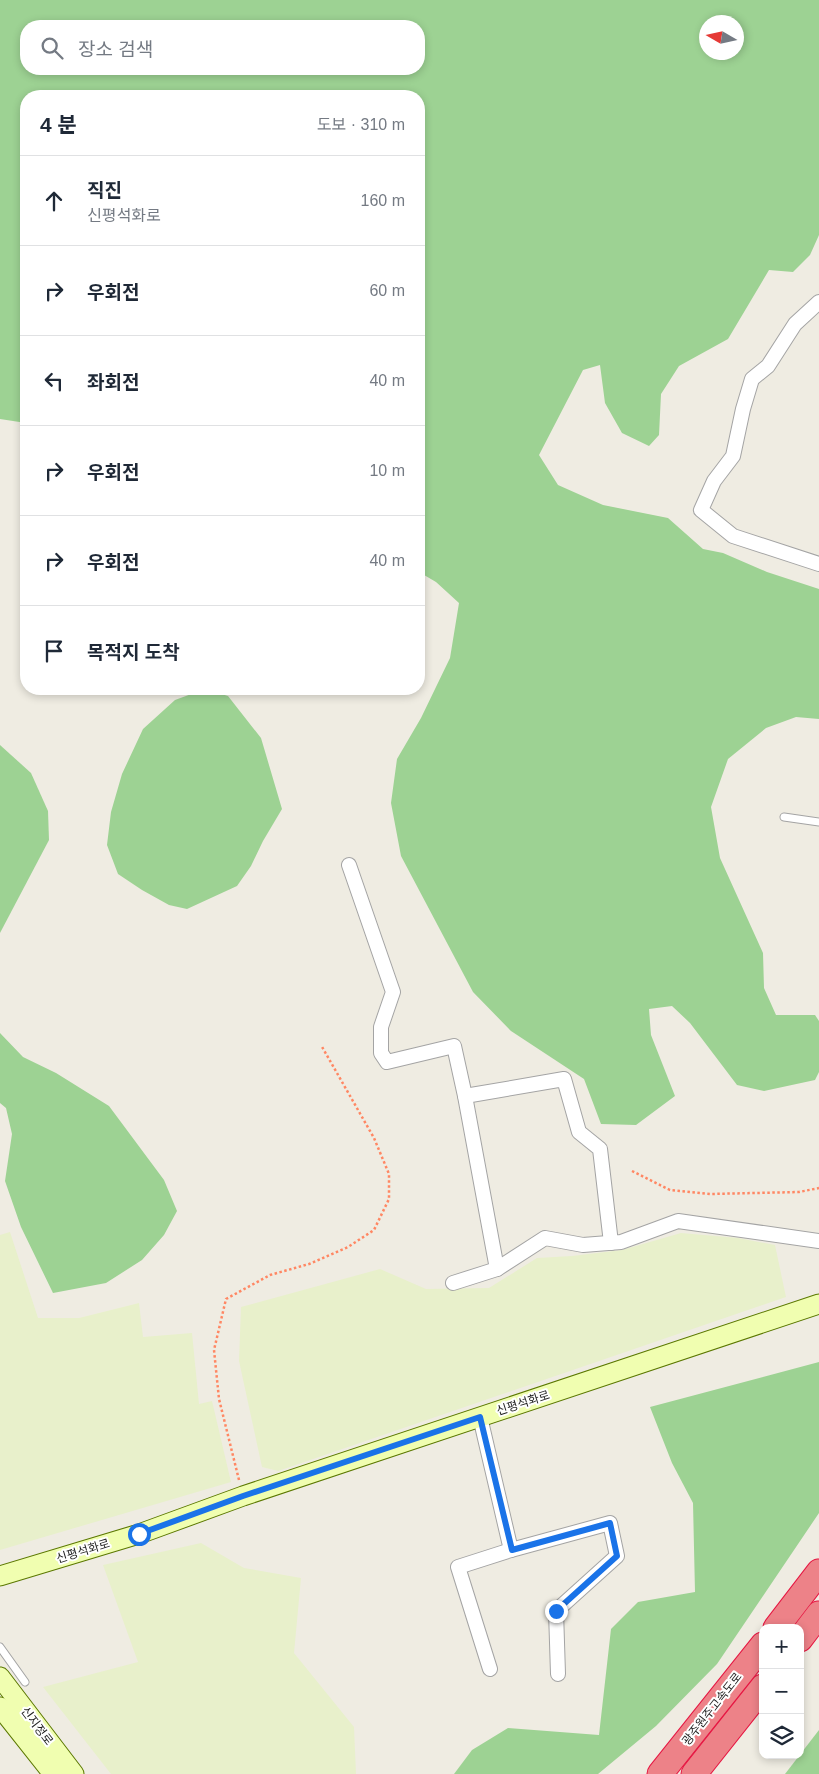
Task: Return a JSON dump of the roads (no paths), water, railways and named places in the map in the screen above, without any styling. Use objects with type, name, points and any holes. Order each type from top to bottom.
[{"type":"highway","points":[[779,1624],[819,1572]]},
{"type":"highway","points":[[804,1634],[819,1614]]},
{"type":"highway","name":"광주원주고속도로","points":[[660,1774],[759,1650]]},
{"type":"highway","name":"광주원주고속도로","points":[[694,1774],[759,1692]]},
{"type":"main road","name":"신평석화로","points":[[0,1576],[139,1534],[243,1496],[819,1304]]},
{"type":"main road","name":"신지정로","points":[[0,1677],[74,1774]]},
{"type":"main road","name":"신지정로","points":[[0,1707],[53,1774]]},
{"type":"street","points":[[819,302],[795,324],[768,366],[752,379],[743,409],[734,456],[714,481],[700,510],[733,536],[819,564]]},
{"type":"street","points":[[349,866],[393,992],[381,1028],[381,1053],[387,1062],[454,1046],[497,1269]]},
{"type":"street","points":[[465,1096],[564,1079],[580,1132],[600,1149],[611,1243]]},
{"type":"street","points":[[453,1283],[497,1269],[545,1238],[583,1245],[621,1242],[678,1221],[819,1241]]},
{"type":"street","points":[[480,1417],[512,1550]]},
{"type":"street","points":[[490,1669],[458,1567],[610,1523],[617,1556],[556,1611],[558,1674]]},
{"type":"lane","points":[[784,817],[819,822]]},
{"type":"lane","points":[[0,1647],[25,1682]]}]
